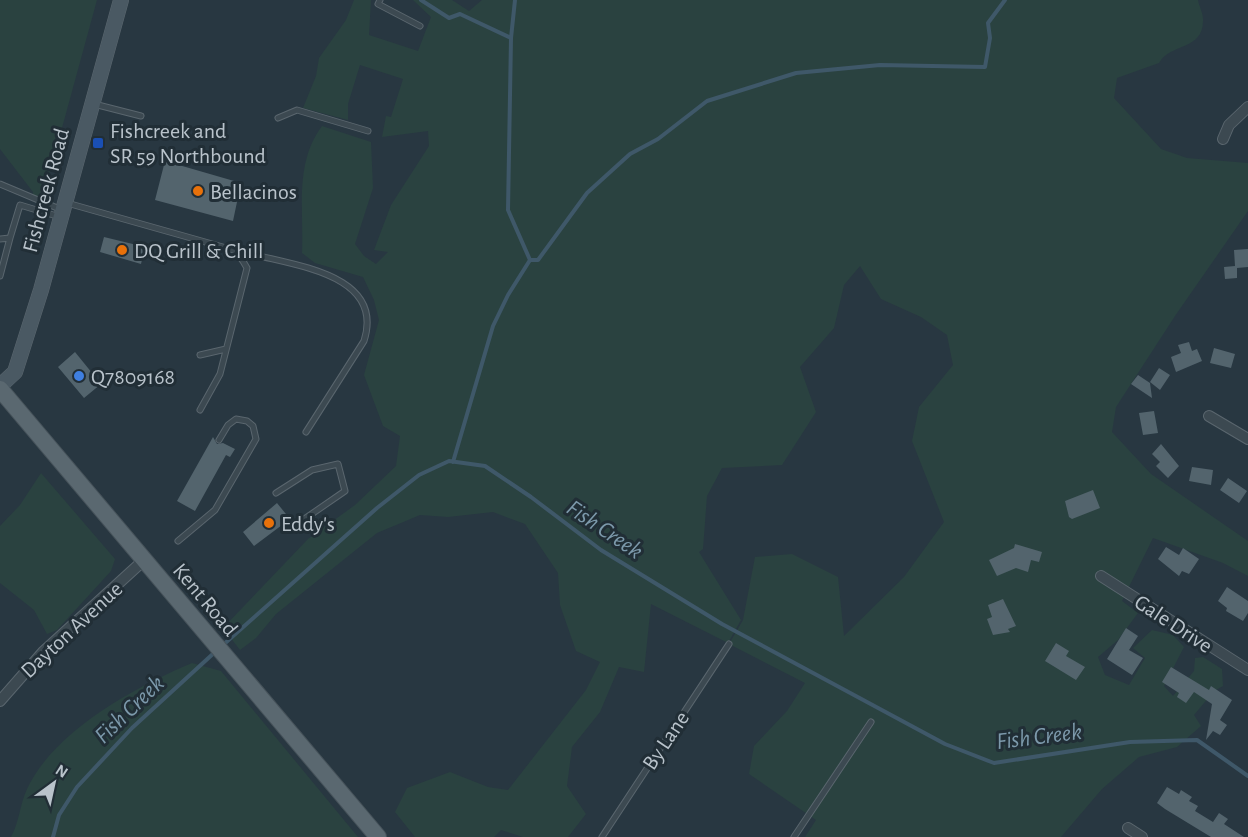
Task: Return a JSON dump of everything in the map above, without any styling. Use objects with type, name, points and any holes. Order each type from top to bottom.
[{"type":"main road","name":"Fishcreek Road","points":[[0,388],[15,372],[121,0]]},
{"type":"main road","name":"Kent Road","points":[[0,388],[378,837]]},
{"type":"street","points":[[1223,139],[1229,125],[1248,107]]},
{"type":"street","points":[[1209,416],[1248,439]]},
{"type":"street","name":"Dayton Avenue","points":[[0,701],[43,652],[144,560]]},
{"type":"street","name":"Gale Drive","points":[[1101,576],[1248,670]]},
{"type":"street","points":[[1128,828],[1142,837]]},
{"type":"lane","points":[[380,0],[378,4],[420,26]]},
{"type":"lane","points":[[93,103],[141,116]]},
{"type":"lane","points":[[278,118],[297,110],[368,131]]},
{"type":"lane","points":[[0,184],[63,210]]},
{"type":"lane","points":[[0,276],[20,205],[63,210],[237,251],[247,268],[220,374],[200,410]]},
{"type":"lane","points":[[0,239],[10,238]]},
{"type":"lane","points":[[242,260],[252,254],[338,278],[352,288],[364,303],[369,324],[364,340],[306,432]]},
{"type":"lane","points":[[200,355],[226,349]]},
{"type":"lane","points":[[178,541],[215,510],[256,439],[256,433],[247,421],[236,419],[228,425],[219,440]]},
{"type":"lane","points":[[276,493],[312,470],[338,464],[345,491],[300,522]]},
{"type":"lane","name":"By Lane","points":[[602,837],[729,644]]},
{"type":"lane","points":[[795,837],[871,722]]},
{"type":"green space","points":[[0,0],[97,0],[42,201],[32,198],[33,192],[0,149]]},
{"type":"green space","points":[[354,0],[371,0],[369,35],[418,51],[431,17],[413,0],[452,0],[469,11],[482,0],[1198,0],[1203,19],[1202,29],[1198,36],[1164,56],[1159,63],[1117,78],[1114,98],[1161,149],[1187,158],[1248,163],[1248,211],[1175,316],[1116,407],[1112,432],[1151,474],[1248,541],[1248,576],[1223,563],[1153,538],[1122,601],[1138,613],[1118,640],[1098,657],[1105,675],[1129,685],[1145,658],[1133,648],[1152,630],[1173,635],[1184,647],[1164,686],[1173,696],[1194,671],[1195,658],[1203,657],[1222,669],[1223,686],[1214,691],[1194,715],[1201,726],[1177,747],[1139,757],[1102,789],[1061,837],[805,837],[816,820],[749,774],[754,746],[787,711],[805,683],[729,644],[743,620],[755,557],[792,554],[838,577],[844,636],[904,577],[944,522],[912,441],[919,407],[953,365],[947,335],[921,317],[881,299],[860,266],[844,285],[834,328],[800,367],[816,412],[782,465],[722,468],[707,496],[703,549],[699,552],[741,620],[728,643],[651,604],[644,672],[619,667],[600,712],[572,747],[567,786],[586,814],[568,837],[523,837],[501,830],[494,837],[415,837],[395,812],[407,788],[450,772],[488,787],[508,790],[586,690],[600,662],[576,651],[560,605],[558,573],[525,524],[493,512],[448,517],[420,515],[377,533],[276,614],[256,638],[240,650],[223,628],[308,539],[355,505],[396,466],[400,436],[383,426],[364,375],[379,320],[374,300],[363,277],[315,263],[302,253],[304,171],[313,141],[322,126],[371,142],[373,188],[355,244],[364,256],[376,264],[388,252],[374,250],[391,205],[429,146],[428,131],[382,137],[386,116],[391,117],[403,79],[360,65],[348,104],[348,120],[303,108],[316,76],[319,58],[346,20]]},
{"type":"green space","points":[[41,473],[115,559],[111,571],[57,630],[47,634],[34,610],[0,583],[0,526],[20,505]]},
{"type":"green space","points":[[192,663],[221,671],[358,837],[11,837],[27,789],[56,748],[98,713],[122,698]]},
{"type":"building","name":"Bellacinos","points":[[165,161],[241,183],[233,221],[155,200]]},
{"type":"building","name":"DQ Grill & Chill","points":[[104,237],[145,247],[141,264],[100,252]]},
{"type":"building","points":[[1248,249],[1248,267],[1237,268],[1237,278],[1225,279],[1224,267],[1235,266],[1234,250]]},
{"type":"building","points":[[1189,342],[1192,351],[1197,349],[1202,361],[1176,372],[1171,357],[1181,353],[1178,345]]},
{"type":"building","points":[[1214,348],[1235,354],[1231,368],[1210,363]]},
{"type":"building","name":"Q7809168","points":[[75,352],[101,384],[84,398],[58,367]]},
{"type":"building","points":[[1159,368],[1170,375],[1160,390],[1150,382]]},
{"type":"building","points":[[1138,375],[1150,383],[1152,398],[1131,384]]},
{"type":"building","points":[[1154,411],[1158,433],[1143,435],[1139,413]]},
{"type":"building","points":[[213,437],[217,444],[223,443],[235,449],[230,457],[226,455],[195,511],[177,501]]},
{"type":"building","points":[[1161,444],[1179,466],[1168,478],[1156,466],[1160,462],[1152,454]]},
{"type":"building","points":[[1192,467],[1213,470],[1211,485],[1189,481]]},
{"type":"building","points":[[1228,478],[1247,491],[1239,503],[1220,490]]},
{"type":"building","points":[[1093,490],[1100,508],[1072,519],[1069,517],[1065,501]]},
{"type":"building","name":"Eddy's","points":[[277,503],[290,519],[254,546],[243,532]]},
{"type":"building","points":[[1015,544],[1042,552],[1039,562],[1031,560],[1028,572],[1016,568],[997,576],[989,560],[1014,548]]},
{"type":"building","points":[[1166,547],[1179,555],[1183,548],[1199,559],[1189,574],[1182,571],[1179,576],[1158,559]]},
{"type":"building","points":[[1227,587],[1248,601],[1248,613],[1243,621],[1226,611],[1227,608],[1218,601]]},
{"type":"building","points":[[1003,599],[1016,626],[1008,629],[1010,632],[993,635],[987,619],[992,617],[988,605]]},
{"type":"building","points":[[1126,628],[1138,636],[1129,650],[1143,658],[1132,675],[1107,659]]},
{"type":"building","points":[[1056,643],[1069,651],[1066,656],[1085,667],[1076,680],[1045,661]]},
{"type":"building","points":[[1171,667],[1209,690],[1211,686],[1232,700],[1220,720],[1227,725],[1220,735],[1213,731],[1206,740],[1212,704],[1194,692],[1186,703],[1177,697],[1179,693],[1162,682]]},
{"type":"building","points":[[1167,787],[1179,794],[1181,790],[1192,797],[1189,801],[1198,806],[1195,811],[1213,822],[1219,813],[1228,819],[1224,824],[1244,837],[1211,837],[1165,809],[1157,803]]},
{"type":"waterway","points":[[421,0],[449,18],[460,14],[511,38]]},
{"type":"waterway","points":[[515,0],[511,38],[508,210],[530,260]]},
{"type":"waterway","points":[[453,462],[493,326],[508,295],[530,260],[538,260],[587,193],[630,154],[658,139],[707,101],[796,73],[880,65],[985,67],[990,38],[988,23],[1005,0]]},
{"type":"waterway","name":"Fish Creek","points":[[223,645],[377,508],[419,475],[449,461],[485,466],[531,497],[601,550],[722,624],[945,744],[994,763],[1130,742],[1197,740],[1248,776]]},
{"type":"waterway","name":"Fish Creek","points":[[53,837],[59,815],[77,787],[132,728],[215,652]]},
{"type":"place","name":"Fishcreek and SR 59 Northbound","points":[[98,143]]},
{"type":"place","name":"Bellacinos","points":[[198,191]]},
{"type":"place","name":"DQ Grill & Chill","points":[[122,250]]},
{"type":"place","name":"Q7809168","points":[[79,376]]},
{"type":"place","name":"Eddy's","points":[[269,523]]}]
